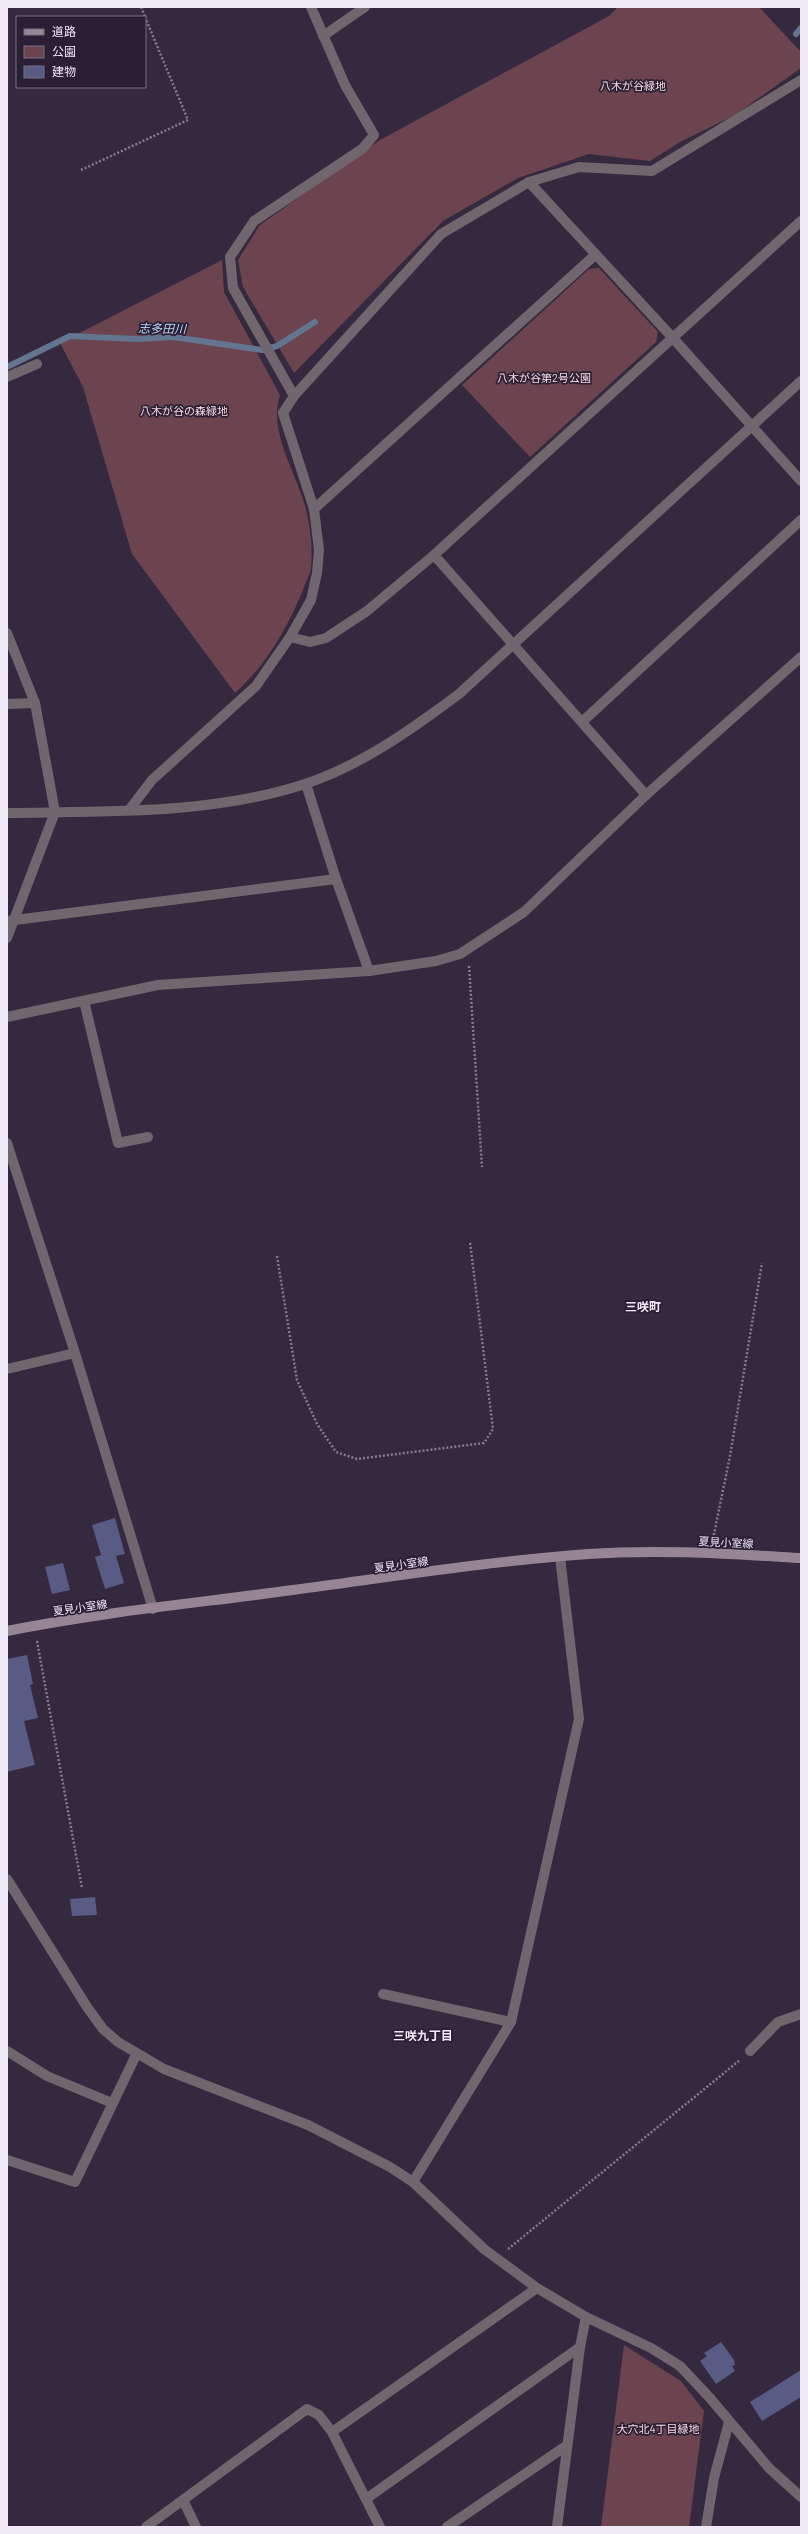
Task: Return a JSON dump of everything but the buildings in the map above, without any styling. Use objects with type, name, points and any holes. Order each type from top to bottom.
[{"type":"main road","name":"夏見小室線","points":[[7,1631],[153,1609],[589,1554],[711,1552],[801,1558]]},
{"type":"street","points":[[294,396],[233,288],[230,257],[254,221],[362,148],[374,135],[345,85],[311,7]]},
{"type":"street","points":[[323,36],[365,7]]},
{"type":"street","points":[[129,810],[152,780],[256,686],[290,638],[311,600],[317,574],[319,550],[314,509],[283,413],[294,396],[441,234],[528,182],[579,167],[652,171],[801,80]]},
{"type":"street","points":[[528,182],[672,337],[801,481]]},
{"type":"street","points":[[290,638],[310,642],[326,638],[367,612],[434,555],[801,221]]},
{"type":"street","points":[[314,509],[595,255]]},
{"type":"street","points":[[7,377],[37,364]]},
{"type":"street","points":[[7,813],[129,810],[202,805],[252,798],[306,784],[376,750],[414,728],[459,694],[801,381]]},
{"type":"street","points":[[582,722],[801,520]]},
{"type":"street","points":[[434,555],[646,795]]},
{"type":"street","points":[[7,633],[34,703],[55,812],[10,921],[7,938]]},
{"type":"street","points":[[7,1017],[158,985],[369,971],[436,961],[468,949],[524,912],[646,795],[801,657]]},
{"type":"street","points":[[7,704],[34,703]]},
{"type":"street","points":[[306,784],[336,879],[369,971]]},
{"type":"street","points":[[10,921],[336,879]]},
{"type":"street","points":[[84,1001],[118,1143],[148,1137]]},
{"type":"street","points":[[7,1143],[75,1352],[153,1609]]},
{"type":"street","points":[[7,1369],[75,1352]]},
{"type":"street","points":[[413,2182],[511,2022],[579,1720],[560,1557]]},
{"type":"street","points":[[7,1879],[56,1959],[103,2029],[118,2042],[164,2069],[308,2125],[390,2167],[413,2182],[497,2258],[537,2288],[586,2317],[651,2348],[680,2366],[710,2398],[769,2468],[801,2497]]},
{"type":"street","points":[[383,1994],[511,2022]]},
{"type":"street","points":[[750,2052],[778,2022],[801,2014]]},
{"type":"street","points":[[7,2052],[47,2076],[112,2103]]},
{"type":"street","points":[[7,2160],[75,2182],[136,2053]]},
{"type":"street","points":[[332,2432],[537,2288]]},
{"type":"street","points":[[557,2527],[566,2446],[580,2347],[586,2317]]},
{"type":"street","points":[[366,2499],[580,2347]]},
{"type":"street","points":[[150,2526],[307,2409],[319,2415],[332,2432],[380,2527]]},
{"type":"street","points":[[706,2527],[714,2478],[729,2422]]},
{"type":"street","points":[[447,2527],[566,2446]]},
{"type":"street","points":[[183,2500],[196,2527]]},
{"type":"path","points":[[81,170],[188,120],[146,19]]},
{"type":"path","points":[[468,949],[482,1167]]},
{"type":"path","points":[[277,1256],[297,1380],[318,1424],[336,1452],[357,1459],[484,1443],[493,1429],[470,1242]]},
{"type":"path","points":[[711,1552],[730,1456],[762,1263]]},
{"type":"path","points":[[38,1641],[82,1888]]},
{"type":"path","points":[[497,2258],[750,2052]]},
{"type":"green space","name":"八木が谷緑地","points":[[618,7],[759,7],[801,52],[801,68],[735,115],[680,142],[650,161],[589,154],[518,178],[443,221],[294,373],[243,287],[238,260],[260,225],[380,140],[609,16]]},
{"type":"green space","name":"八木が谷の森緑地","points":[[222,260],[224,292],[280,395],[277,408],[277,421],[283,447],[303,499],[309,524],[312,551],[310,573],[283,632],[275,646],[256,671],[235,693],[132,554],[83,387],[60,343]]},
{"type":"green space","name":"八木が谷第2号公園","points":[[599,268],[658,332],[656,342],[530,457],[462,385],[589,269]]},
{"type":"green space","name":"大穴北4丁目緑地","points":[[624,2345],[681,2381],[704,2411],[689,2527],[601,2527]]},
{"type":"waterway","name":"志多田川","points":[[796,34],[801,28]]},
{"type":"waterway","name":"志多田川","points":[[7,367],[70,336],[138,339],[173,337],[262,350],[277,346],[315,322]]},
{"type":"district","name":"三咲町","points":[[643,1306]]},
{"type":"district","name":"三咲九丁目","points":[[423,2035]]}]
